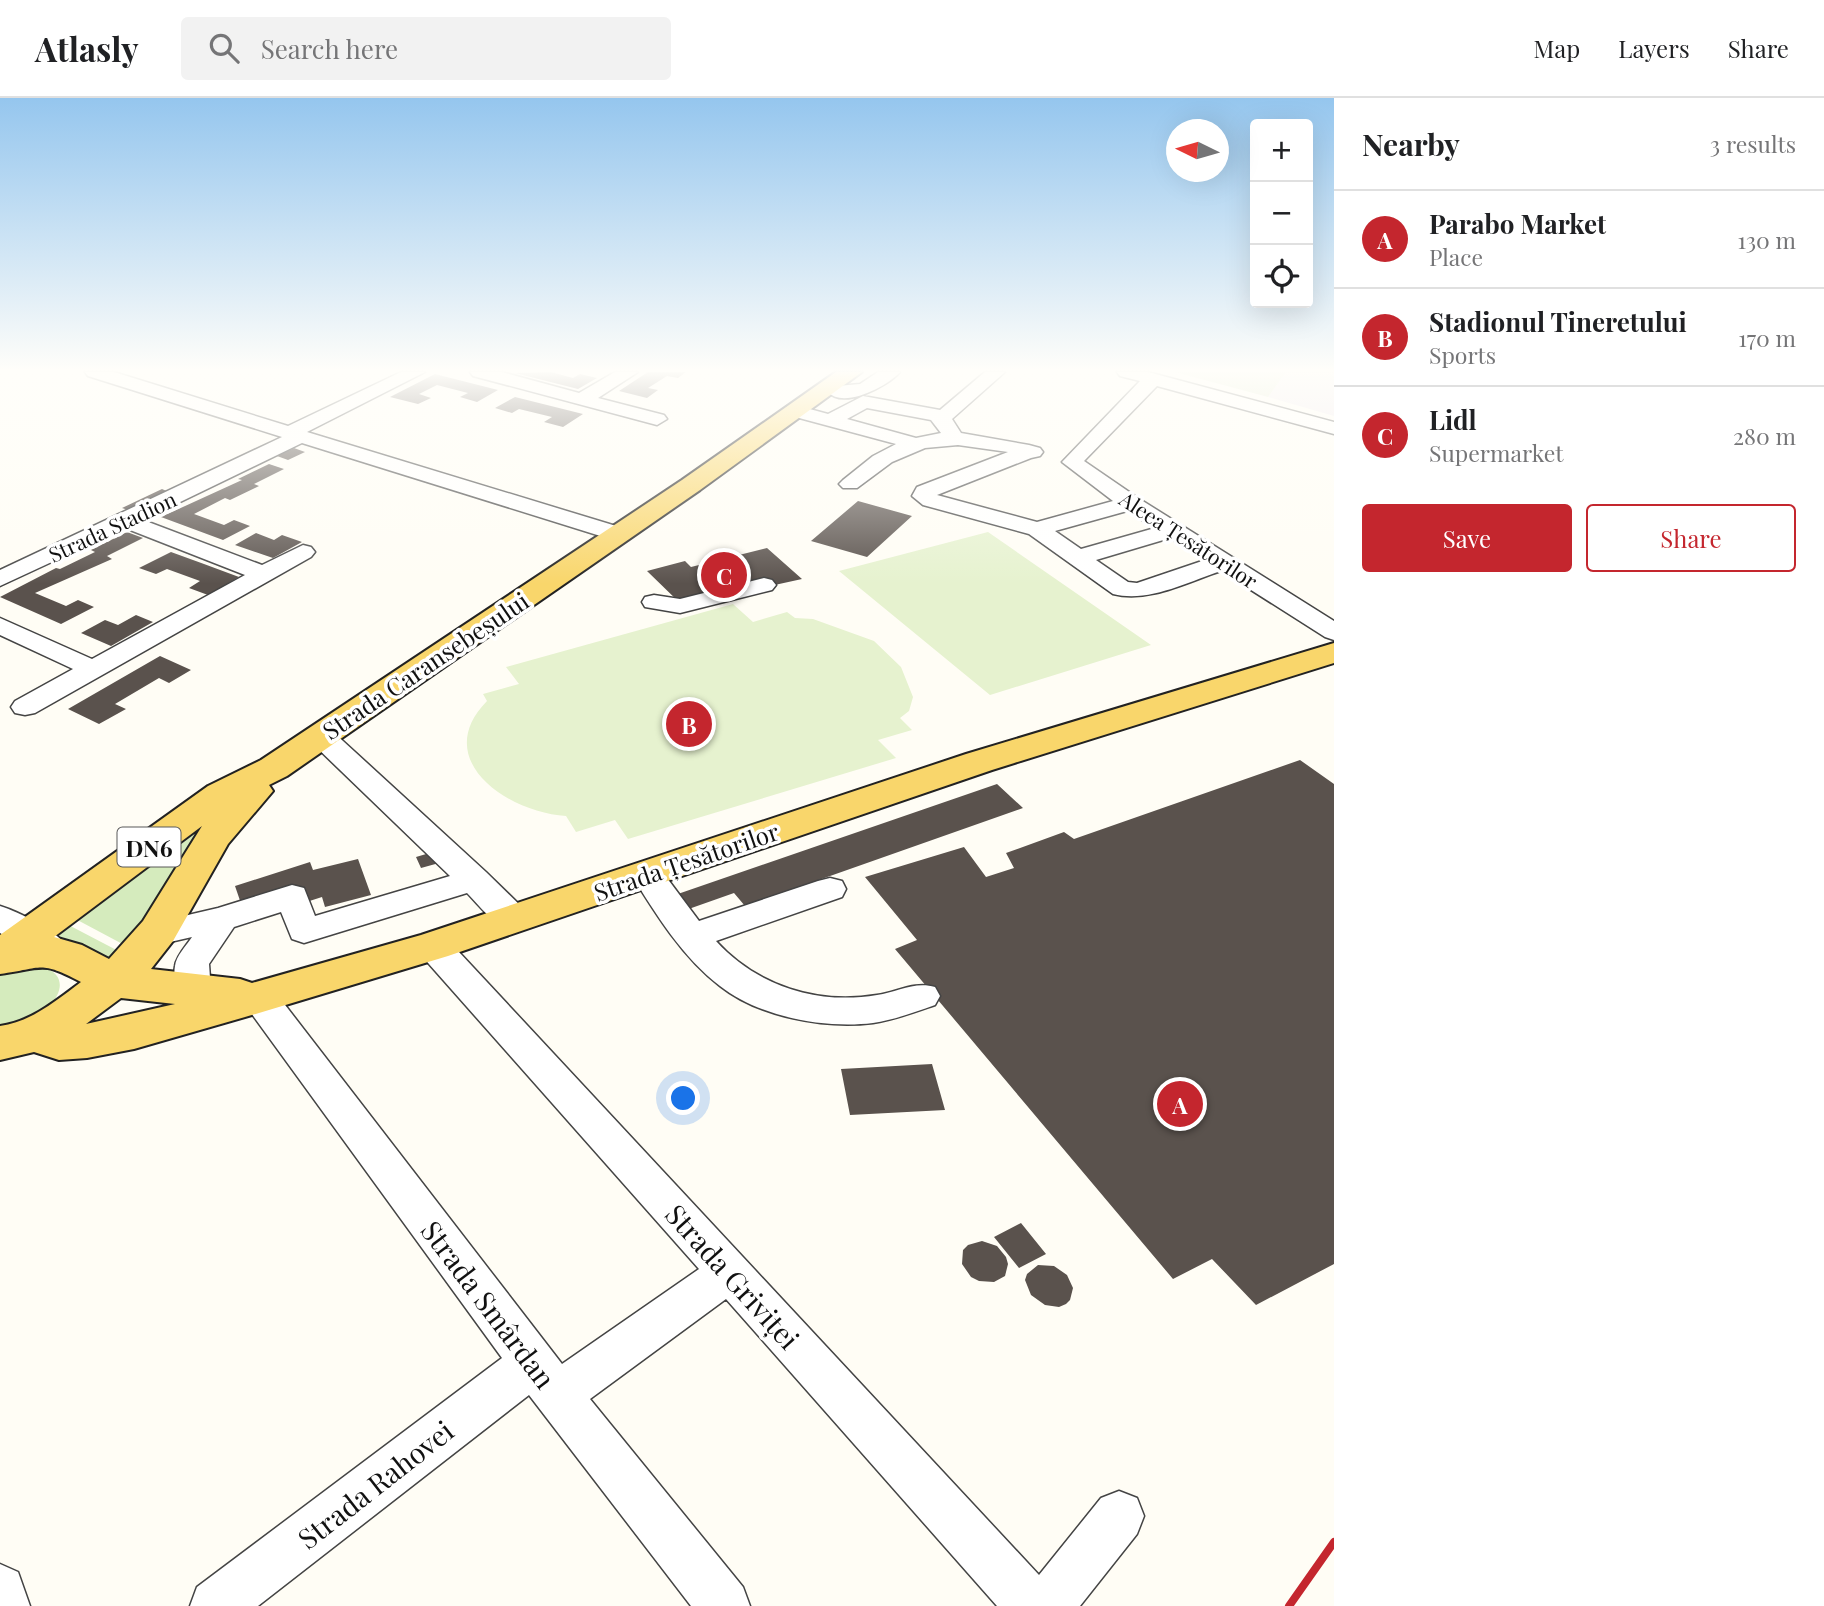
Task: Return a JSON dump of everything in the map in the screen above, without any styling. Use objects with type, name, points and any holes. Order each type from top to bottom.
[{"type":"main road","name":"Strada Caransebeșului","points":[[7,942],[221,794],[274,768],[750,442]]},
{"type":"main road","name":"Strada Țesătorilor","points":[[25,1037],[59,1042],[87,1041],[134,1032],[433,946],[979,762],[1334,653]]},
{"type":"main road","name":"DN6","points":[[25,1037],[114,981],[158,933],[227,816],[259,787],[274,768]]},
{"type":"main road","points":[[7,942],[72,959],[114,981],[259,997]]},
{"type":"main road","points":[[25,1037],[78,1002],[84,987],[83,973],[72,959]]},
{"type":"street","name":"Strada Stadion","points":[[0,579],[278,442]]},
{"type":"street","points":[[322,442],[618,534]]},
{"type":"street","points":[[911,442],[917,444]]},
{"type":"street","points":[[850,484],[884,458],[925,442]]},
{"type":"street","points":[[990,442],[1072,462],[1091,442]]},
{"type":"street","points":[[1029,452],[925,492],[923,496],[1037,529],[1115,586],[1130,590],[1223,562]]},
{"type":"street","name":"Aleea Țesătorilor","points":[[1072,462],[1130,503],[1334,632]]},
{"type":"street","points":[[1037,529],[1130,503]]},
{"type":"street","points":[[124,520],[264,574]]},
{"type":"street","points":[[1077,558],[1173,530]]},
{"type":"street","points":[[25,707],[303,552]]},
{"type":"street","points":[[654,602],[680,606],[764,585]]},
{"type":"street","points":[[0,626],[93,669]]},
{"type":"street","points":[[321,736],[514,919]]},
{"type":"street","points":[[648,874],[693,936],[732,977],[751,989],[824,1008],[864,1010],[891,1006],[922,996]]},
{"type":"street","points":[[158,933],[222,919],[292,896],[304,931],[475,880]]},
{"type":"street","points":[[693,936],[830,888]]},
{"type":"street","points":[[208,992],[192,982],[190,973],[197,954],[222,919]]},
{"type":"street","name":"Strada Griviței","points":[[433,946],[1032,1606]]},
{"type":"street","name":"Strada Smârdan","points":[[259,997],[545,1379],[723,1606]]},
{"type":"street","name":"Strada Rahovei","points":[[216,1606],[545,1379],[729,1272]]},
{"type":"street","points":[[1046,1606],[1119,1516]]},
{"type":"street","points":[[0,1593],[4,1606]]},
{"type":"green space","points":[[988,532],[1151,645],[990,695],[839,571]]},
{"type":"green space","points":[[733,604],[753,622],[787,612],[795,618],[813,619],[874,641],[901,667],[913,697],[909,711],[900,718],[912,730],[878,740],[896,758],[628,839],[615,820],[576,832],[566,816],[544,813],[501,794],[483,780],[471,763],[467,743],[471,723],[487,701],[483,694],[519,684],[506,667]]},
{"type":"green space","points":[[222,806],[130,948],[68,915]]},
{"type":"green space","points":[[59,920],[126,955],[118,964],[45,934]]},
{"type":"green space","points":[[44,967],[59,980],[57,996],[36,1017],[21,1023],[0,1026],[0,975],[19,968]]},
{"type":"building","points":[[294,448],[305,452],[288,460],[277,456]]},
{"type":"building","points":[[269,464],[284,469],[254,484],[259,486],[230,500],[225,498],[194,514],[224,525],[234,520],[250,526],[223,540],[161,517],[242,480],[238,479]]},
{"type":"building","points":[[162,489],[171,493],[131,511],[122,508]]},
{"type":"building","points":[[858,501],[912,516],[867,557],[811,541]]},
{"type":"building","points":[[127,532],[143,538],[107,556],[112,559],[35,593],[66,606],[78,600],[94,607],[61,624],[0,597],[56,568],[60,569],[95,552],[91,550]]},
{"type":"building","points":[[256,533],[274,540],[282,535],[302,542],[273,558],[235,545]]},
{"type":"building","points":[[767,548],[802,579],[682,605],[647,571],[685,561],[691,567]]},
{"type":"building","points":[[171,552],[239,577],[208,595],[189,588],[200,581],[167,569],[156,574],[139,568]]},
{"type":"building","points":[[136,615],[153,622],[111,646],[81,633],[105,620],[118,625]]},
{"type":"building","points":[[160,656],[191,670],[169,683],[159,678],[115,704],[126,709],[99,724],[68,709]]},
{"type":"building","points":[[1300,760],[1334,784],[1334,1264],[1256,1305],[1212,1259],[1173,1279],[895,949],[917,940],[865,877],[964,847],[986,877],[1014,868],[1006,853],[1064,832],[1074,839]]},
{"type":"building","points":[[997,784],[1023,808],[745,906],[734,893],[683,911],[672,896]]},
{"type":"building","points":[[433,852],[439,863],[421,868],[416,857]]},
{"type":"building","points":[[358,859],[371,895],[325,907],[322,897],[247,921],[235,886],[310,862],[313,870]]},
{"type":"building","points":[[932,1064],[945,1110],[850,1115],[841,1069]]},
{"type":"building","points":[[1021,1223],[1046,1254],[1019,1268],[994,1237]]},
{"type":"building","points":[[982,1241],[997,1246],[1006,1257],[1008,1264],[1005,1276],[994,1282],[979,1281],[971,1277],[962,1264],[963,1250],[968,1245]]},
{"type":"building","points":[[1038,1265],[1054,1266],[1067,1275],[1073,1288],[1066,1304],[1059,1307],[1045,1305],[1031,1295],[1025,1280],[1027,1274]]},
{"type":"railway","points":[[1289,1606],[1334,1542]]},
{"type":"place","name":"Lidl","points":[[724,575]]},
{"type":"place","name":"Stadionul Tineretului","points":[[689,724]]},
{"type":"place","name":"Parabo Market","points":[[1180,1104]]}]
